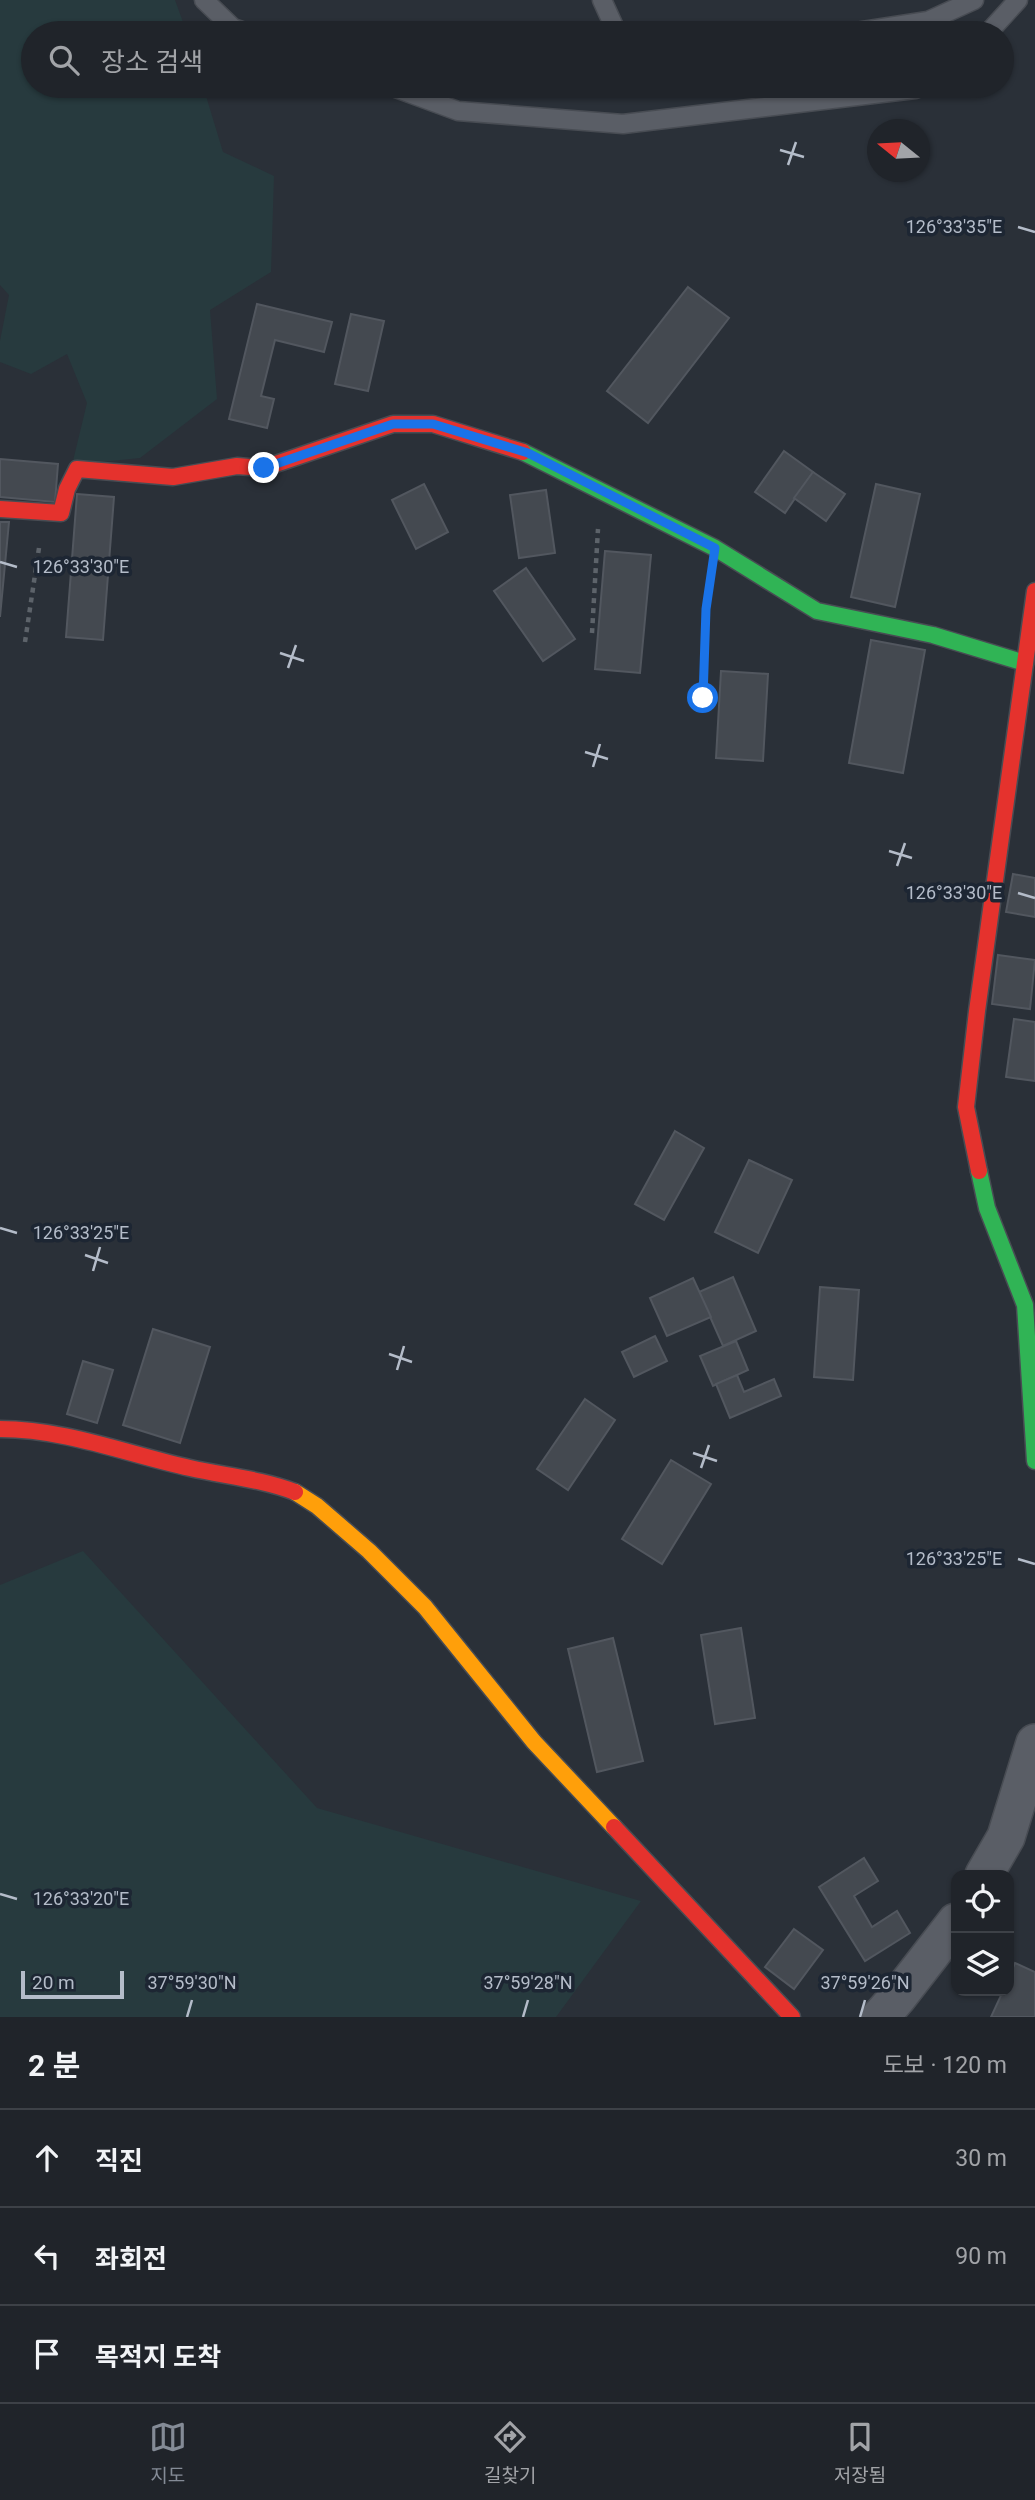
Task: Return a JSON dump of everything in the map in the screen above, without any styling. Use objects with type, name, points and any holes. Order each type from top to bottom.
[{"type":"street","points":[[0,509],[61,513],[67,489],[77,469],[173,477],[237,466],[264,468],[393,424],[433,424],[528,453],[715,548],[817,611],[933,635],[1030,642]]},
{"type":"street","points":[[1035,591],[1030,642],[976,1011],[966,1107],[987,1208],[1025,1305],[1035,1461]]},
{"type":"street","points":[[0,1429],[22,1429],[70,1437],[189,1468],[259,1481],[294,1491],[317,1506],[369,1551],[425,1607],[534,1742],[792,2017]]},
{"type":"street","points":[[987,1870],[1006,1837],[1035,1743]]},
{"type":"street","points":[[880,2017],[951,1928]]},
{"type":"lane","points":[[204,0],[226,21]]},
{"type":"lane","points":[[602,0],[612,21]]},
{"type":"lane","points":[[928,21],[974,0]]},
{"type":"lane","points":[[999,21],[1018,0]]},
{"type":"lane","points":[[423,98],[458,111],[623,124],[843,98]]},
{"type":"path","points":[[592,633],[601,490]]},
{"type":"path","points":[[25,642],[44,512]]},
{"type":"path","points":[[703,698],[706,609],[715,548]]},
{"type":"green space","points":[[0,0],[175,0],[183,21],[21,21],[21,98],[207,98],[223,152],[274,176],[271,272],[210,310],[217,399],[140,458],[72,465],[87,403],[67,354],[31,374],[0,362],[0,341],[9,295],[0,285]]},
{"type":"green space","points":[[83,1551],[317,1808],[641,1901],[556,2017],[0,2017],[0,1585]]},
{"type":"building","points":[[688,287],[729,318],[648,423],[607,391]]},
{"type":"building","points":[[257,304],[332,322],[324,352],[275,340],[261,396],[274,399],[267,428],[229,419]]},
{"type":"building","points":[[351,314],[384,321],[368,391],[335,384]]},
{"type":"building","points":[[784,451],[813,472],[785,513],[755,492]]},
{"type":"building","points":[[0,459],[58,464],[55,502],[0,497]]},
{"type":"building","points":[[813,472],[845,494],[826,521],[794,498]]},
{"type":"building","points":[[424,484],[448,532],[416,549],[392,500]]},
{"type":"building","points":[[876,484],[920,494],[895,607],[851,597]]},
{"type":"building","points":[[546,490],[555,553],[519,558],[510,495]]},
{"type":"building","points":[[77,494],[114,497],[103,640],[66,637]]},
{"type":"building","points":[[0,522],[9,522],[0,617]]},
{"type":"building","points":[[605,551],[651,555],[640,673],[595,669]]},
{"type":"building","points":[[526,568],[575,639],[543,661],[494,591]]},
{"type":"building","points":[[871,640],[925,650],[903,773],[849,763]]},
{"type":"building","points":[[721,671],[768,674],[763,761],[716,758]]},
{"type":"building","points":[[1013,874],[1035,878],[1035,917],[1006,912]]},
{"type":"building","points":[[998,955],[1035,960],[1030,1009],[992,1004]]},
{"type":"building","points":[[1014,1019],[1035,1022],[1035,1081],[1006,1077]]},
{"type":"building","points":[[675,1131],[704,1148],[664,1220],[635,1204]]},
{"type":"building","points":[[749,1160],[792,1180],[758,1253],[715,1232]]},
{"type":"building","points":[[733,1277],[756,1331],[723,1346],[699,1292]]},
{"type":"building","points":[[693,1278],[711,1317],[667,1336],[650,1298]]},
{"type":"building","points":[[820,1287],[859,1290],[853,1380],[814,1377]]},
{"type":"building","points":[[153,1329],[210,1347],[180,1443],[123,1425]]},
{"type":"building","points":[[655,1336],[667,1361],[634,1377],[622,1352]]},
{"type":"building","points":[[736,1341],[748,1370],[713,1386],[700,1356]]},
{"type":"building","points":[[83,1361],[113,1370],[97,1423],[67,1414]]},
{"type":"building","points":[[737,1375],[744,1392],[774,1379],[781,1396],[730,1418],[716,1384]]},
{"type":"building","points":[[585,1399],[615,1420],[568,1490],[537,1469]]},
{"type":"building","points":[[671,1460],[711,1484],[662,1564],[622,1539]]},
{"type":"building","points":[[741,1628],[755,1718],[715,1724],[701,1635]]},
{"type":"building","points":[[613,1638],[643,1761],[597,1772],[568,1649]]},
{"type":"building","points":[[864,1858],[878,1881],[854,1896],[872,1927],[897,1911],[910,1933],[865,1961],[819,1887]]},
{"type":"building","points":[[794,1929],[823,1950],[794,1989],[765,1967]]},
{"type":"building","points":[[1015,1963],[1035,1972],[1035,2017],[991,2017],[1001,1996],[1014,1996]]},
{"type":"traffic: fast","points":[[523,452],[715,548],[817,611],[933,635],[1025,663]]},
{"type":"traffic: fast","points":[[979,1171],[987,1208],[1025,1305],[1035,1461]]},
{"type":"traffic: slow","points":[[295,1492],[317,1506],[369,1551],[425,1607],[534,1742],[614,1827]]},
{"type":"traffic: jam","points":[[0,509],[61,513],[67,489],[77,469],[173,477],[237,466],[264,468],[393,424],[433,424],[523,452]]},
{"type":"traffic: jam","points":[[979,1171],[966,1107],[1035,591]]},
{"type":"traffic: jam","points":[[0,1429],[72,1438],[295,1492]]},
{"type":"traffic: jam","points":[[614,1827],[792,2017]]},
{"type":"route","points":[[264,468],[393,424],[433,424],[528,453],[715,548],[706,609],[703,698]]}]
